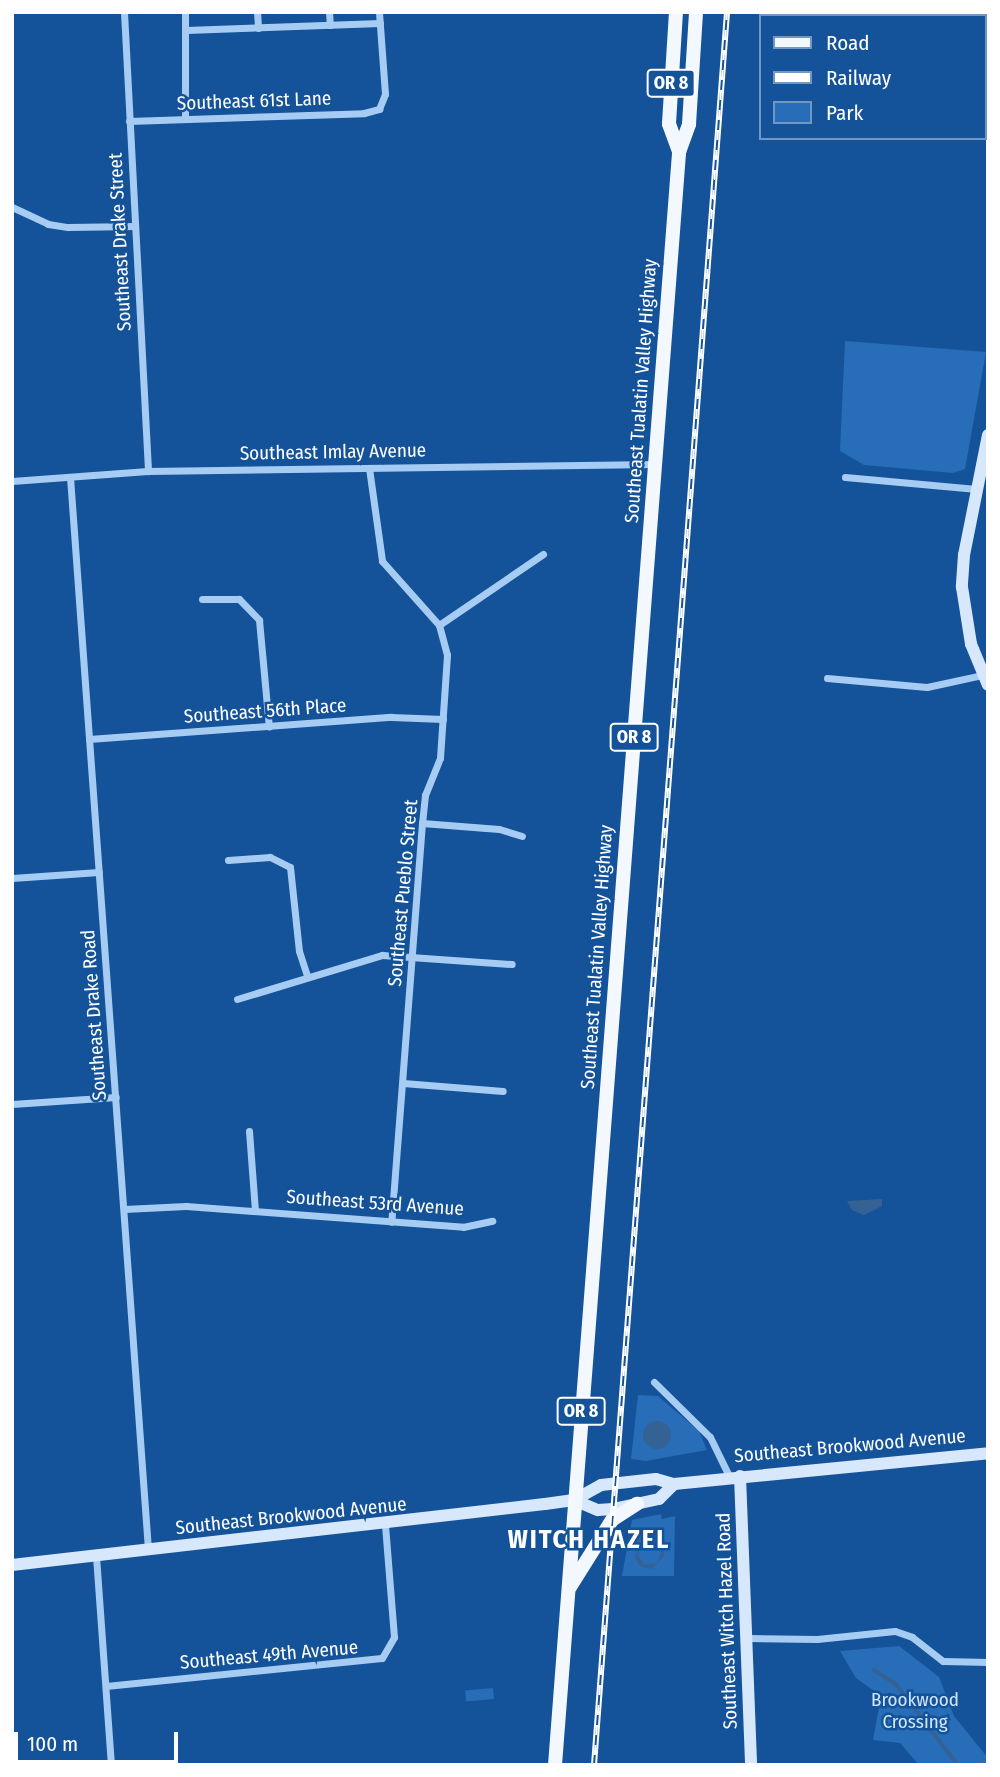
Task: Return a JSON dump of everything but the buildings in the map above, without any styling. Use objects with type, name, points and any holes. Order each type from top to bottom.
[{"type":"main road","name":"Southeast Tualatin Valley Highway","points":[[676,12],[669,124],[679,152]]},
{"type":"main road","name":"Southeast Tualatin Valley Highway","points":[[555,1765],[679,152],[689,124],[696,12]]},
{"type":"main road","points":[[985,680],[964,615],[962,587],[976,489],[988,435]]},
{"type":"main road","name":"Southeast Brookwood Avenue","points":[[12,1565],[386,1525],[574,1500],[601,1485],[656,1479],[674,1484],[988,1453]]},
{"type":"main road","name":"Southeast Witch Hazel Road","points":[[734,1476],[748,1638],[751,1765]]},
{"type":"main road","name":"Southeast Brookwood Avenue","points":[[574,1500],[598,1510],[637,1504],[660,1499],[674,1484]]},
{"type":"main road","points":[[568,1591],[612,1520],[637,1504]]},
{"type":"street","name":"Southeast Drake Street","points":[[124,12],[148,471]]},
{"type":"street","points":[[185,12],[186,30],[182,54],[185,119]]},
{"type":"street","points":[[257,12],[258,28]]},
{"type":"street","points":[[329,12],[330,25]]},
{"type":"street","points":[[186,30],[380,23],[379,12]]},
{"type":"street","name":"Southeast 61st Lane","points":[[129,121],[364,113],[379,109],[385,94],[380,23]]},
{"type":"street","points":[[12,207],[48,224],[68,227],[135,226]]},
{"type":"street","name":"Southeast Imlay Avenue","points":[[12,481],[148,471],[655,464]]},
{"type":"street","name":"Southeast Pueblo Street","points":[[369,468],[382,561],[439,625],[447,655],[440,758],[425,795],[422,822],[391,1222]]},
{"type":"street","name":"Southeast Drake Road","points":[[70,477],[148,1551]]},
{"type":"street","points":[[845,477],[976,489]]},
{"type":"street","points":[[439,625],[543,554]]},
{"type":"street","points":[[202,599],[239,599],[259,620],[269,727]]},
{"type":"street","points":[[827,678],[927,687],[985,680]]},
{"type":"street","name":"Southeast 56th Place","points":[[89,739],[391,717],[443,719]]},
{"type":"street","points":[[422,822],[499,829],[522,836]]},
{"type":"street","points":[[228,860],[270,857],[290,867],[299,951],[307,976]]},
{"type":"street","points":[[12,877],[99,872]]},
{"type":"street","points":[[237,999],[364,958],[413,956],[512,964]]},
{"type":"street","points":[[403,1083],[503,1091]]},
{"type":"street","points":[[12,1104],[116,1097]]},
{"type":"street","points":[[249,1132],[255,1210]]},
{"type":"street","name":"Southeast 53rd Avenue","points":[[124,1209],[255,1210],[463,1227],[492,1221]]},
{"type":"street","name":"Southeast Witch Hazel Road","points":[[653,1382],[710,1437],[734,1476]]},
{"type":"street","name":"Southeast 49th Avenue","points":[[106,1686],[382,1658],[394,1637],[386,1525]]},
{"type":"street","points":[[96,1556],[111,1765]]},
{"type":"street","points":[[748,1638],[817,1639],[895,1631],[912,1637],[943,1661],[988,1662]]},
{"type":"green space","points":[[845,341],[986,352],[965,469],[953,473],[864,465],[840,451]]},
{"type":"green space","points":[[638,1395],[658,1396],[699,1431],[707,1450],[646,1461],[631,1459]]},
{"type":"green space","points":[[661,1514],[662,1519],[675,1516],[674,1576],[622,1576],[632,1520]]},
{"type":"green space","name":"Brookwood Crossing","points":[[899,1646],[939,1677],[954,1716],[988,1758],[988,1765],[919,1765],[900,1743],[873,1740],[881,1696],[856,1678],[840,1651]]},
{"type":"green space","points":[[493,1688],[494,1699],[466,1701],[465,1690]]},
{"type":"shaded area","points":[[882,1199],[882,1206],[864,1215],[852,1210],[847,1201]]},
{"type":"shaded area","points":[[657,1421],[667,1425],[671,1435],[667,1445],[657,1449],[647,1445],[643,1435],[647,1425]]},
{"type":"shaded area","points":[[645,1532],[638,1556],[645,1565],[657,1563],[665,1539],[664,1556],[652,1569],[640,1566],[635,1558],[638,1539]]},
{"type":"waterway","points":[[874,1670],[896,1684],[958,1765]]},
{"type":"railway","points":[[594,1765],[727,12]]},
{"type":"district","name":"WITCH HAZEL","points":[[589,1540]]}]
